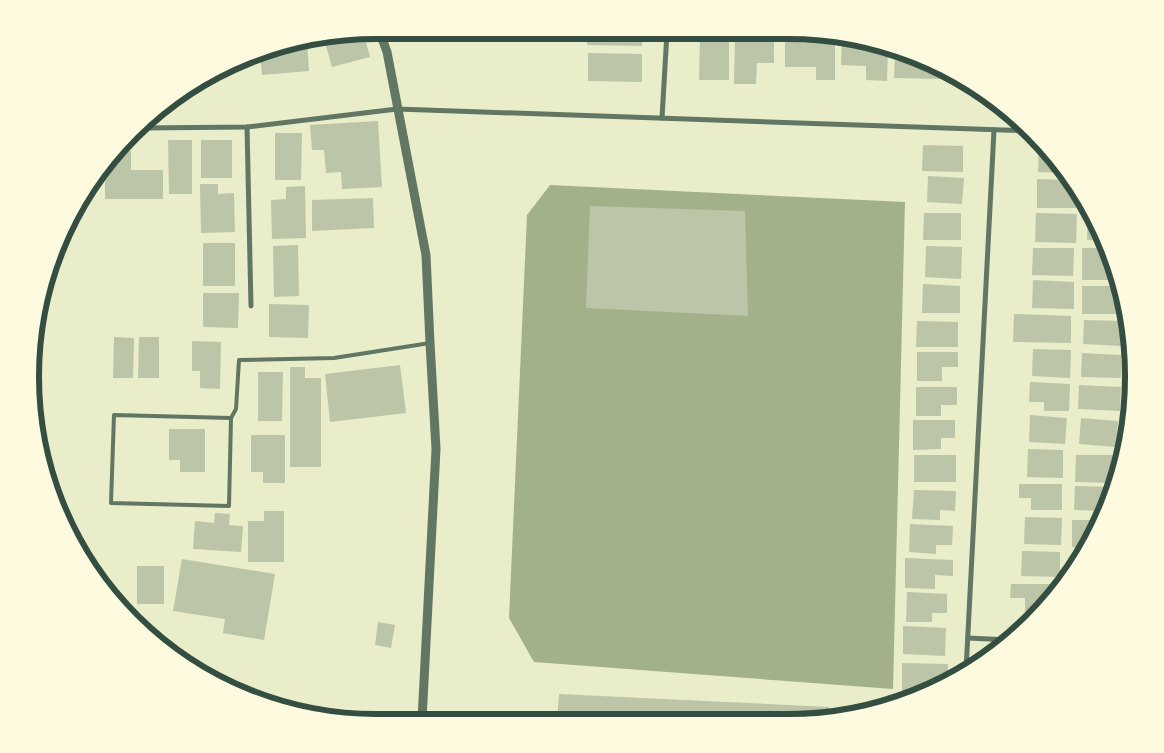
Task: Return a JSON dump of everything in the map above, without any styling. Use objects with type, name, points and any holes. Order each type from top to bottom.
[{"type":"street","points":[[382,39],[387,52],[426,254],[436,449],[422,714]]},
{"type":"street","points":[[662,118],[666,39]]},
{"type":"street","points":[[149,128],[247,127],[397,108],[1018,131]]},
{"type":"street","points":[[247,127],[251,306]]},
{"type":"street","points":[[967,662],[994,130]]},
{"type":"street","points":[[968,638],[999,639]]},
{"type":"lane","points":[[231,418],[114,415],[111,503],[228,506],[231,418],[236,409],[239,360],[334,358],[430,343]]},
{"type":"shaded area","points":[[550,185],[905,202],[893,689],[534,662],[509,618],[527,215]]},
{"type":"building","points":[[365,39],[370,57],[332,67],[325,43]]},
{"type":"building","points":[[587,39],[642,39],[642,46],[587,45]]},
{"type":"building","points":[[700,39],[729,39],[729,80],[699,80]]},
{"type":"building","points":[[735,39],[774,39],[774,63],[757,63],[756,84],[734,84]]},
{"type":"building","points":[[785,41],[835,42],[835,80],[816,80],[816,67],[785,67]]},
{"type":"building","points":[[842,43],[888,54],[887,81],[866,80],[866,66],[841,65]]},
{"type":"building","points":[[307,46],[309,71],[262,75],[261,59]]},
{"type":"building","points":[[588,53],[642,54],[642,82],[588,81]]},
{"type":"building","points":[[895,57],[917,64],[941,76],[941,79],[894,78]]},
{"type":"building","points":[[378,121],[382,187],[342,189],[341,172],[326,173],[324,150],[312,150],[310,125]]},
{"type":"building","points":[[275,133],[302,133],[301,180],[275,180]]},
{"type":"building","points":[[168,140],[192,140],[192,194],[169,194]]},
{"type":"building","points":[[201,140],[232,140],[232,178],[201,178]]},
{"type":"building","points":[[923,145],[963,146],[963,172],[922,171]]},
{"type":"building","points":[[126,151],[131,151],[131,170],[163,170],[163,199],[105,199],[105,177]]},
{"type":"building","points":[[1039,152],[1056,173],[1038,172]]},
{"type":"building","points":[[928,176],[964,178],[962,204],[927,202]]},
{"type":"building","points":[[1037,179],[1061,180],[1078,205],[1078,208],[1037,208]]},
{"type":"building","points":[[200,184],[218,184],[218,194],[234,193],[235,232],[201,233]]},
{"type":"building","points":[[305,186],[306,238],[272,239],[271,200],[286,199],[286,187]]},
{"type":"building","points":[[373,198],[374,228],[312,231],[312,200]]},
{"type":"building","points":[[590,206],[745,211],[748,316],[586,308]]},
{"type":"building","points":[[924,213],[961,213],[961,240],[923,240]]},
{"type":"building","points":[[1036,213],[1077,214],[1076,243],[1035,242]]},
{"type":"building","points":[[1088,222],[1097,241],[1087,240]]},
{"type":"building","points":[[203,243],[235,243],[235,286],[203,286]]},
{"type":"building","points":[[298,245],[299,296],[274,297],[273,246]]},
{"type":"building","points":[[926,246],[962,247],[961,279],[925,277]]},
{"type":"building","points":[[1033,248],[1074,248],[1073,276],[1032,275]]},
{"type":"building","points":[[1082,248],[1100,248],[1111,280],[1082,280]]},
{"type":"building","points":[[1033,280],[1074,282],[1074,309],[1032,308]]},
{"type":"building","points":[[923,284],[960,286],[960,313],[922,313]]},
{"type":"building","points":[[1082,286],[1113,286],[1119,314],[1082,314]]},
{"type":"building","points":[[203,293],[239,293],[238,328],[203,327]]},
{"type":"building","points":[[269,304],[309,305],[308,338],[269,337]]},
{"type":"building","points":[[1014,314],[1071,316],[1071,343],[1013,342]]},
{"type":"building","points":[[1084,320],[1120,321],[1121,346],[1083,344]]},
{"type":"building","points":[[917,321],[958,322],[958,347],[916,347]]},
{"type":"building","points":[[114,337],[134,338],[133,378],[113,378]]},
{"type":"building","points":[[139,337],[159,337],[159,378],[138,378]]},
{"type":"building","points":[[192,341],[221,342],[220,389],[200,388],[200,371],[192,371]]},
{"type":"building","points":[[1033,349],[1071,350],[1070,378],[1032,376]]},
{"type":"building","points":[[917,352],[958,352],[958,367],[942,367],[942,381],[917,381]]},
{"type":"building","points":[[1082,353],[1121,355],[1121,378],[1081,377]]},
{"type":"building","points":[[400,365],[406,413],[330,422],[325,374]]},
{"type":"building","points":[[290,367],[305,367],[305,378],[321,378],[321,467],[290,467]]},
{"type":"building","points":[[258,372],[283,372],[282,421],[258,421]]},
{"type":"building","points":[[1030,382],[1070,384],[1069,411],[1044,411],[1044,402],[1029,402]]},
{"type":"building","points":[[1079,385],[1121,387],[1120,411],[1078,409]]},
{"type":"building","points":[[916,387],[957,387],[957,405],[941,405],[941,416],[916,416]]},
{"type":"building","points":[[1030,415],[1067,418],[1065,444],[1029,442]]},
{"type":"building","points":[[1081,418],[1118,421],[1116,447],[1079,444]]},
{"type":"building","points":[[913,420],[955,420],[955,438],[941,438],[941,449],[913,450]]},
{"type":"building","points":[[169,429],[205,429],[205,472],[180,472],[180,460],[169,460]]},
{"type":"building","points":[[251,435],[285,435],[285,483],[263,483],[263,472],[251,472]]},
{"type":"building","points":[[1028,449],[1063,450],[1063,478],[1027,477]]},
{"type":"building","points":[[914,455],[956,455],[956,482],[914,482]]},
{"type":"building","points":[[1076,455],[1116,455],[1108,483],[1075,482]]},
{"type":"building","points":[[1019,484],[1062,484],[1062,510],[1031,510],[1031,498],[1019,498]]},
{"type":"building","points":[[1075,486],[1106,487],[1098,511],[1074,510]]},
{"type":"building","points":[[914,490],[956,491],[955,511],[940,510],[940,520],[912,519]]},
{"type":"building","points":[[264,511],[284,511],[284,562],[248,562],[248,521],[264,521]]},
{"type":"building","points":[[215,513],[230,514],[229,525],[243,526],[241,552],[193,549],[195,521],[214,523]]},
{"type":"building","points":[[1025,517],[1062,518],[1061,545],[1024,544]]},
{"type":"building","points":[[1072,520],[1093,520],[1078,547],[1072,547]]},
{"type":"building","points":[[910,524],[953,526],[952,545],[936,545],[936,554],[909,552]]},
{"type":"building","points":[[1022,551],[1060,552],[1059,577],[1021,576]]},
{"type":"building","points":[[905,558],[953,560],[953,576],[935,575],[935,589],[905,588]]},
{"type":"building","points":[[182,559],[275,574],[264,640],[223,633],[225,619],[173,611]]},
{"type":"building","points":[[137,566],[164,566],[164,604],[137,604]]},
{"type":"building","points":[[1011,584],[1053,584],[1030,611],[1025,611],[1025,598],[1010,598]]},
{"type":"building","points":[[907,592],[947,594],[947,613],[932,613],[932,622],[906,622]]},
{"type":"building","points":[[378,622],[395,625],[391,648],[375,645]]},
{"type":"building","points":[[903,626],[946,628],[945,656],[903,654]]},
{"type":"building","points":[[902,663],[948,664],[948,673],[917,689],[902,690]]},
{"type":"building","points":[[559,694],[829,707],[829,711],[810,714],[558,714]]}]
